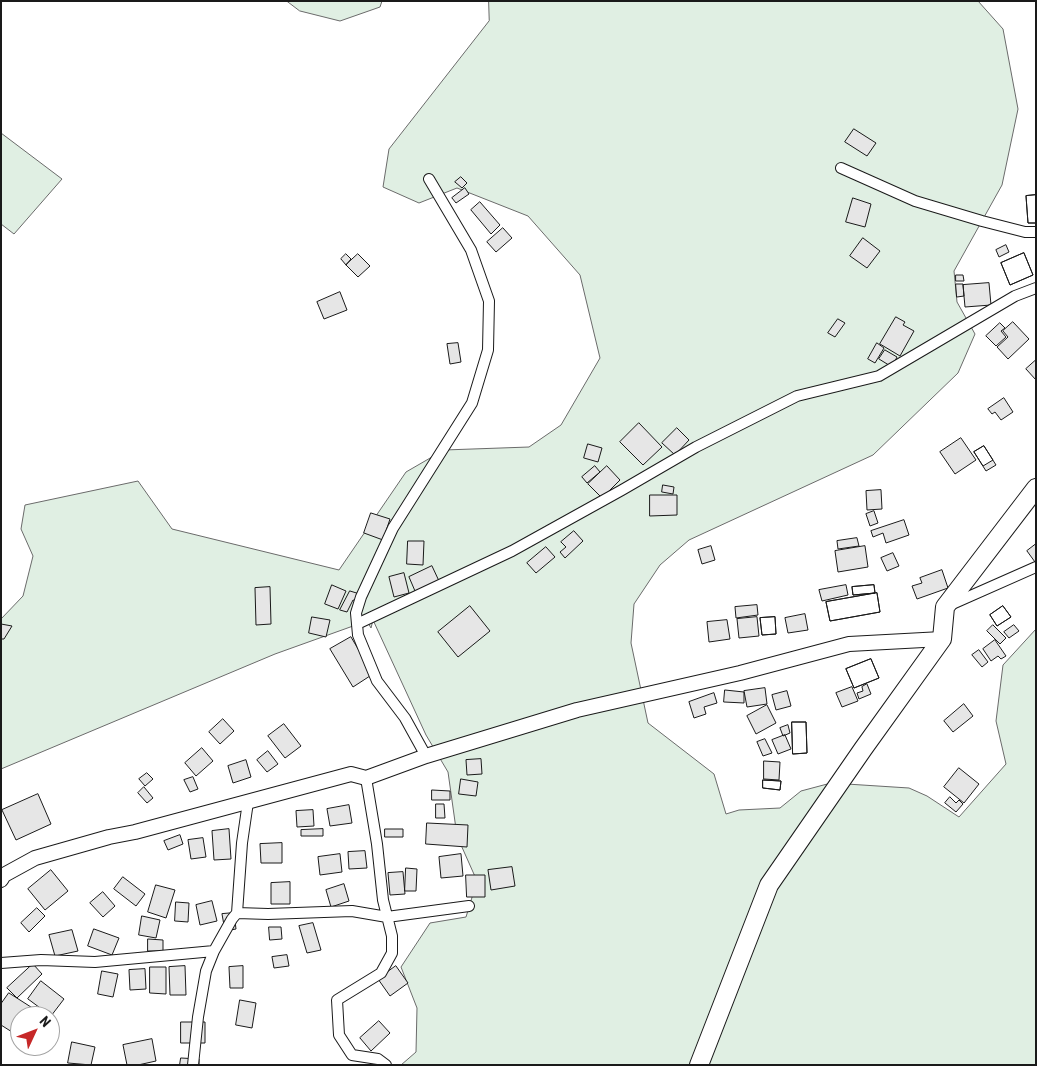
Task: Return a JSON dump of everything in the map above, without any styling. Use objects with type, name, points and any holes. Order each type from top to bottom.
[{"type":"highway","points":[[699,1065],[769,885],[942,639],[945,607],[1036,488]]},
{"type":"street","points":[[841,168],[915,201],[982,221],[1025,232],[1036,232]]},
{"type":"street","points":[[426,756],[405,718],[377,681],[358,635],[356,613],[361,597],[393,528],[472,404],[488,350],[489,301],[471,250],[429,179]]},
{"type":"street","points":[[356,624],[512,551],[696,447],[797,396],[879,376],[1015,296],[1036,288]]},
{"type":"street","points":[[945,607],[1036,568]]},
{"type":"street","points":[[1,880],[4,875],[35,858],[351,774],[366,778],[426,756],[577,710],[740,673],[849,644],[942,639]]},
{"type":"street","points":[[366,778],[377,844],[383,900],[392,936],[392,954],[381,973],[337,1000],[339,1034],[352,1055],[378,1059],[386,1065]]},
{"type":"street","points":[[193,1065],[198,1017],[206,970],[214,951],[237,912],[242,843],[248,802]]},
{"type":"street","points":[[237,912],[268,914],[352,911],[388,917],[469,906]]},
{"type":"street","points":[[1,963],[41,960],[95,962],[214,951]]},
{"type":"green space","points":[[287,1],[382,1],[380,7],[340,21],[300,11]]},
{"type":"green space","points":[[489,1],[978,1],[1003,29],[1018,109],[1002,185],[954,271],[957,302],[975,334],[958,373],[873,455],[689,540],[660,565],[634,604],[631,643],[648,723],[714,774],[726,814],[739,810],[780,808],[801,791],[831,783],[909,788],[927,796],[959,817],[1006,764],[996,721],[1003,665],[1036,629],[1036,1065],[401,1065],[416,1052],[417,1008],[401,967],[430,923],[466,917],[477,881],[457,836],[448,772],[426,735],[373,620],[371,628],[367,621],[275,654],[1,769],[1,619],[23,596],[33,556],[21,529],[25,505],[138,481],[172,529],[339,570],[406,472],[444,450],[529,447],[561,425],[600,358],[580,275],[528,216],[457,188],[419,203],[383,187],[389,149],[489,21]]},
{"type":"green space","points":[[1,133],[62,179],[14,234],[1,224]]},
{"type":"building","points":[[854,129],[876,143],[867,156],[845,142]]},
{"type":"building","points":[[461,177],[467,183],[462,188],[455,182]]},
{"type":"building","points":[[465,188],[469,194],[456,203],[452,198]]},
{"type":"building","points":[[1036,195],[1036,223],[1028,223],[1026,196]]},
{"type":"building","points":[[1036,195],[1036,223],[1028,223],[1026,196]]},
{"type":"building","points":[[853,198],[871,204],[865,227],[846,222]]},
{"type":"building","points":[[480,202],[500,225],[491,234],[471,210]]},
{"type":"building","points":[[503,228],[512,238],[496,252],[487,242]]},
{"type":"building","points":[[863,238],[880,251],[867,268],[850,256]]},
{"type":"building","points":[[1006,245],[1009,252],[999,257],[996,250]]},
{"type":"building","points":[[1024,253],[1033,275],[1010,285],[1001,263]]},
{"type":"building","points":[[1024,253],[1033,275],[1010,285],[1001,263]]},
{"type":"building","points":[[346,254],[351,259],[346,265],[341,259]]},
{"type":"building","points":[[358,254],[370,266],[358,277],[346,265]]},
{"type":"building","points":[[956,275],[963,275],[964,281],[956,281]]},
{"type":"building","points":[[989,283],[991,305],[965,307],[963,285]]},
{"type":"building","points":[[956,284],[963,284],[964,296],[957,297]]},
{"type":"building","points":[[340,292],[347,310],[324,319],[317,302]]},
{"type":"building","points":[[896,317],[905,322],[903,325],[914,331],[900,356],[880,344]]},
{"type":"building","points":[[838,319],[845,323],[835,337],[828,333]]},
{"type":"building","points":[[1013,322],[1029,339],[1008,359],[997,347],[1008,337],[1003,331]]},
{"type":"building","points":[[1000,323],[1005,328],[1001,331],[1006,337],[996,346],[986,336]]},
{"type":"building","points":[[458,343],[461,362],[450,364],[447,344]]},
{"type":"building","points":[[877,343],[884,348],[875,363],[868,359]]},
{"type":"building","points":[[885,350],[897,357],[892,367],[879,359]]},
{"type":"building","points":[[1036,360],[1036,380],[1026,369]]},
{"type":"building","points":[[1004,398],[1013,412],[1001,420],[995,412],[992,414],[988,409]]},
{"type":"building","points":[[639,423],[662,447],[643,465],[620,442]]},
{"type":"building","points":[[677,428],[689,440],[675,455],[662,443]]},
{"type":"building","points":[[961,438],[976,460],[955,474],[940,452]]},
{"type":"building","points":[[588,444],[602,448],[598,462],[584,458]]},
{"type":"building","points":[[984,446],[993,460],[983,466],[974,452]]},
{"type":"building","points":[[984,446],[996,465],[986,471],[974,452]]},
{"type":"building","points":[[595,466],[600,472],[587,483],[582,477]]},
{"type":"building","points":[[607,466],[620,480],[602,498],[588,484]]},
{"type":"building","points":[[663,485],[674,487],[673,494],[662,492]]},
{"type":"building","points":[[881,490],[882,509],[867,510],[866,491]]},
{"type":"building","points":[[650,495],[677,495],[677,515],[650,516]]},
{"type":"building","points":[[874,511],[878,523],[870,526],[866,514]]},
{"type":"building","points":[[371,513],[390,519],[383,540],[364,533]]},
{"type":"building","points":[[904,520],[909,535],[886,543],[883,533],[873,537],[871,531]]},
{"type":"building","points":[[574,531],[583,541],[565,558],[560,552],[566,547],[561,542]]},
{"type":"building","points":[[857,538],[859,546],[838,549],[837,541]]},
{"type":"building","points":[[408,541],[424,541],[423,565],[407,564]]},
{"type":"building","points":[[1036,544],[1036,562],[1035,562],[1027,551]]},
{"type":"building","points":[[711,546],[715,560],[702,564],[698,550]]},
{"type":"building","points":[[865,546],[868,567],[838,572],[835,551]]},
{"type":"building","points":[[546,547],[555,557],[536,573],[527,563]]},
{"type":"building","points":[[893,553],[899,566],[887,571],[881,558]]},
{"type":"building","points":[[432,566],[439,581],[415,591],[409,577]]},
{"type":"building","points":[[942,570],[948,588],[917,599],[912,586],[922,583],[920,578]]},
{"type":"building","points":[[404,573],[409,593],[394,597],[389,577]]},
{"type":"building","points":[[332,585],[346,591],[338,609],[325,604]]},
{"type":"building","points":[[846,585],[848,595],[822,601],[819,590]]},
{"type":"building","points":[[874,585],[875,593],[853,595],[852,587]]},
{"type":"building","points":[[874,585],[875,593],[853,595],[852,587]]},
{"type":"building","points":[[270,587],[271,624],[256,625],[255,588]]},
{"type":"building","points":[[350,591],[363,595],[360,602],[353,600],[347,612],[340,610]]},
{"type":"building","points":[[877,593],[880,612],[830,621],[826,602]]},
{"type":"building","points":[[877,593],[880,612],[830,621],[826,602]]},
{"type":"building","points":[[757,605],[758,615],[736,618],[735,607]]},
{"type":"building","points":[[470,606],[490,631],[458,657],[438,632]]},
{"type":"building","points":[[1003,606],[1011,617],[997,626],[990,615]]},
{"type":"building","points":[[1003,606],[1011,617],[997,626],[990,615]]},
{"type":"building","points":[[805,614],[808,630],[788,633],[785,618]]},
{"type":"building","points":[[312,617],[330,620],[326,637],[309,633]]},
{"type":"building","points":[[757,617],[759,636],[739,638],[737,619]]},
{"type":"building","points":[[775,617],[776,634],[762,635],[760,618]]},
{"type":"building","points":[[775,617],[776,634],[762,635],[760,618]]},
{"type":"building","points":[[727,620],[730,639],[709,642],[707,622]]},
{"type":"building","points":[[1,624],[12,626],[4,639],[1,639]]},
{"type":"building","points":[[993,625],[1006,638],[1000,644],[987,631]]},
{"type":"building","points":[[1014,625],[1019,631],[1009,638],[1004,632]]},
{"type":"building","points":[[351,637],[373,674],[353,687],[330,649]]},
{"type":"building","points":[[995,640],[1006,656],[1001,659],[998,656],[991,661],[983,649]]},
{"type":"building","points":[[979,650],[988,662],[982,667],[972,655]]},
{"type":"building","points":[[871,659],[879,678],[854,688],[846,669]]},
{"type":"building","points":[[871,659],[879,678],[854,688],[846,669]]},
{"type":"building","points":[[867,684],[871,694],[859,699],[857,693],[863,691],[862,687]]},
{"type":"building","points":[[852,687],[858,701],[842,707],[836,693]]},
{"type":"building","points":[[765,688],[767,704],[747,707],[744,691]]},
{"type":"building","points":[[725,690],[744,692],[744,703],[724,702]]},
{"type":"building","points":[[787,691],[791,706],[776,710],[772,695]]},
{"type":"building","points":[[714,693],[717,703],[704,707],[706,714],[694,718],[689,702]]},
{"type":"building","points":[[964,704],[973,716],[953,732],[944,721]]},
{"type":"building","points":[[767,705],[776,723],[756,734],[747,716]]},
{"type":"building","points":[[223,719],[234,731],[220,744],[209,732]]},
{"type":"building","points":[[792,722],[806,722],[807,753],[793,754]]},
{"type":"building","points":[[792,722],[806,722],[807,753],[793,754]]},
{"type":"building","points":[[284,724],[301,746],[285,758],[268,736]]},
{"type":"building","points":[[788,725],[790,733],[783,736],[780,728]]},
{"type":"building","points":[[785,735],[791,749],[778,754],[772,740]]},
{"type":"building","points":[[765,739],[772,753],[763,756],[757,742]]},
{"type":"building","points":[[202,748],[213,761],[196,776],[185,763]]},
{"type":"building","points":[[268,751],[278,764],[267,772],[257,760]]},
{"type":"building","points":[[481,759],[482,774],[467,775],[466,760]]},
{"type":"building","points":[[246,760],[251,777],[233,783],[228,766]]},
{"type":"building","points":[[764,761],[780,762],[779,780],[764,779]]},
{"type":"building","points":[[959,768],[979,784],[964,803],[944,787]]},
{"type":"building","points":[[147,773],[153,779],[145,786],[139,779]]},
{"type":"building","points":[[193,777],[198,789],[190,792],[184,780]]},
{"type":"building","points":[[461,779],[478,782],[476,796],[459,794]]},
{"type":"building","points":[[763,780],[781,781],[780,790],[763,788]]},
{"type":"building","points":[[763,780],[781,781],[780,790],[763,788]]},
{"type":"building","points":[[144,787],[153,798],[147,803],[138,793]]},
{"type":"building","points":[[432,790],[450,791],[450,800],[432,800]]},
{"type":"building","points":[[38,794],[51,824],[16,840],[2,810]]},
{"type":"building","points":[[950,797],[956,803],[959,800],[963,804],[956,812],[945,803]]},
{"type":"building","points":[[436,804],[444,804],[445,818],[436,818]]},
{"type":"building","points":[[349,805],[352,823],[330,826],[327,809]]},
{"type":"building","points":[[313,810],[314,826],[297,827],[296,811]]},
{"type":"building","points":[[427,823],[468,825],[467,847],[426,844]]},
{"type":"building","points":[[229,829],[231,859],[214,860],[212,831]]},
{"type":"building","points":[[323,829],[323,836],[301,836],[301,830]]},
{"type":"building","points":[[385,829],[403,829],[403,837],[385,837]]},
{"type":"building","points":[[180,835],[183,844],[168,850],[164,841]]},
{"type":"building","points":[[203,838],[206,857],[191,859],[188,840]]},
{"type":"building","points":[[282,843],[282,863],[261,863],[260,844]]},
{"type":"building","points":[[365,851],[367,868],[349,869],[348,852]]},
{"type":"building","points":[[340,854],[342,872],[320,875],[318,857]]},
{"type":"building","points":[[461,854],[463,876],[441,878],[439,857]]},
{"type":"building","points":[[512,867],[515,886],[491,890],[488,870]]},
{"type":"building","points":[[406,868],[417,869],[416,891],[405,891]]},
{"type":"building","points":[[51,870],[68,891],[45,910],[28,889]]},
{"type":"building","points":[[403,872],[405,894],[390,895],[388,873]]},
{"type":"building","points":[[466,875],[485,875],[485,897],[467,897]]},
{"type":"building","points":[[123,877],[145,894],[136,906],[114,889]]},
{"type":"building","points":[[290,882],[290,904],[271,904],[271,883]]},
{"type":"building","points":[[344,884],[349,901],[331,907],[326,890]]},
{"type":"building","points":[[156,885],[175,890],[166,918],[148,912]]},
{"type":"building","points":[[103,892],[115,906],[103,917],[90,903]]},
{"type":"building","points":[[212,901],[217,921],[200,925],[196,905]]},
{"type":"building","points":[[176,902],[189,903],[188,922],[175,921]]},
{"type":"building","points":[[37,908],[45,916],[29,932],[21,923]]},
{"type":"building","points":[[234,913],[236,929],[225,931],[222,914]]},
{"type":"building","points":[[142,916],[160,920],[156,938],[139,935]]},
{"type":"building","points":[[313,923],[321,950],[307,953],[299,926]]},
{"type":"building","points":[[269,927],[281,927],[282,939],[270,940]]},
{"type":"building","points":[[94,929],[119,938],[112,955],[88,946]]},
{"type":"building","points":[[72,930],[78,951],[55,956],[49,935]]},
{"type":"building","points":[[148,939],[163,940],[163,951],[148,951]]},
{"type":"building","points":[[287,955],[289,966],[274,968],[272,957]]},
{"type":"building","points":[[33,964],[42,974],[17,998],[7,988]]},
{"type":"building","points":[[185,966],[186,995],[170,995],[169,967]]},
{"type":"building","points":[[243,966],[243,988],[230,988],[229,967]]},
{"type":"building","points":[[396,966],[408,983],[390,996],[378,979]]},
{"type":"building","points":[[150,967],[166,967],[166,994],[150,993]]},
{"type":"building","points":[[145,969],[146,989],[130,990],[129,970]]},
{"type":"building","points":[[102,971],[118,974],[113,997],[98,994]]},
{"type":"building","points":[[41,981],[64,999],[59,1006],[37,1006],[28,999]]},
{"type":"building","points":[[9,993],[29,1006],[10,1006],[10,1031],[1,1025],[1,1004]]},
{"type":"building","points":[[240,1000],[256,1003],[252,1028],[236,1025]]},
{"type":"building","points":[[379,1021],[390,1033],[371,1051],[360,1038]]},
{"type":"building","points":[[181,1022],[205,1022],[205,1043],[181,1043]]},
{"type":"building","points":[[152,1039],[156,1061],[138,1065],[127,1065],[123,1045]]},
{"type":"building","points":[[72,1042],[95,1047],[91,1065],[68,1063]]},
{"type":"building","points":[[181,1058],[199,1059],[199,1065],[180,1065]]}]
